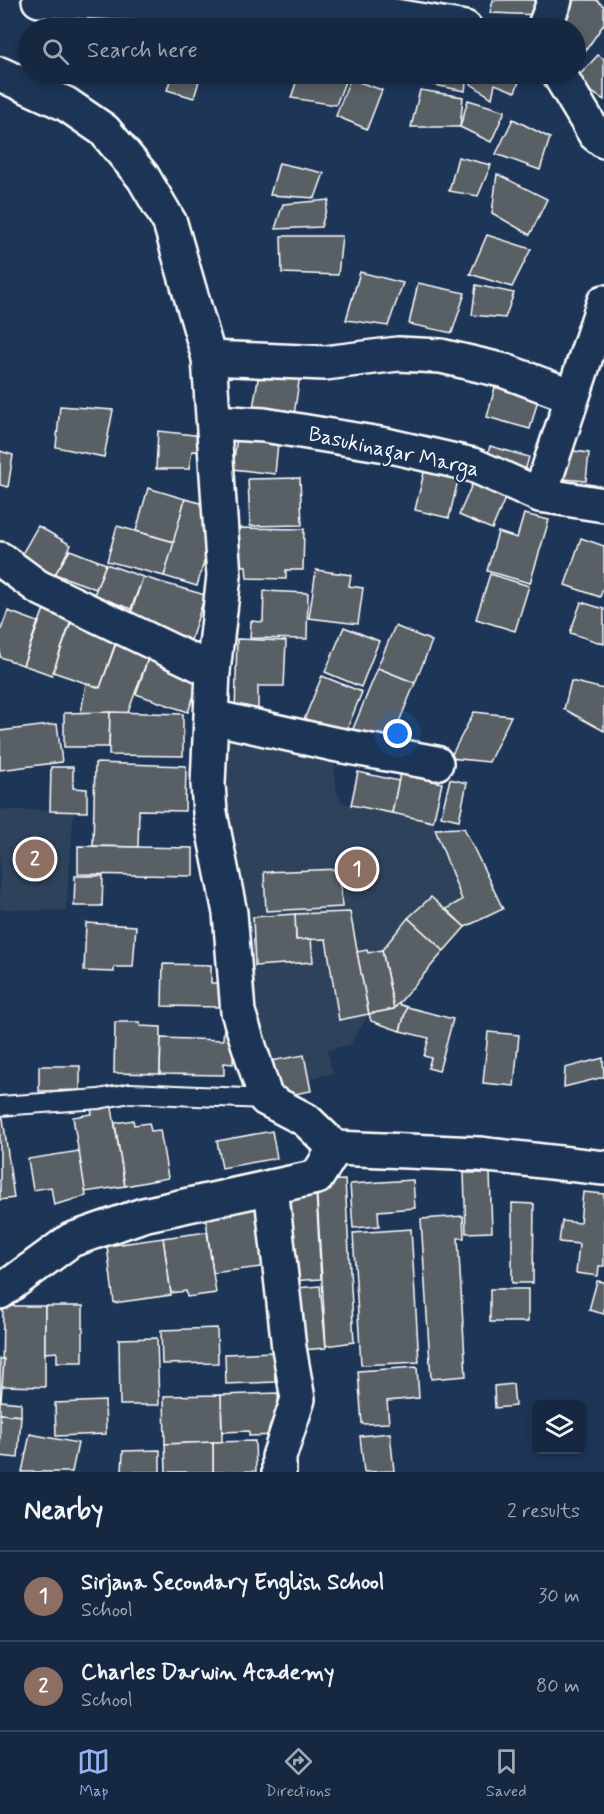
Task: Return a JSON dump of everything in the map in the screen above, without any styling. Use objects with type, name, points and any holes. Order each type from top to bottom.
[{"type":"street","points":[[39,0],[155,2],[175,9],[241,13],[269,11],[312,2],[406,18]]},
{"type":"street","points":[[548,18],[555,0]]},
{"type":"street","points":[[0,74],[18,82]]},
{"type":"street","points":[[22,84],[66,104],[104,130],[143,177],[171,223],[209,358],[225,576],[213,671],[208,784],[210,813],[230,913],[238,1012],[266,1099],[306,1120],[335,1148],[479,1154],[604,1168]]},
{"type":"street","points":[[565,84],[595,134],[604,141]]},
{"type":"street","points":[[540,495],[604,302]]},
{"type":"street","points":[[209,358],[325,363],[398,354],[441,356],[504,371],[572,396]]},
{"type":"street","name":"Basukinagar Marga","points":[[215,422],[264,425],[408,450],[473,465],[540,495],[604,505]]},
{"type":"street","points":[[0,559],[38,587],[213,671]]},
{"type":"street","points":[[212,717],[333,744],[436,763]]},
{"type":"street","points":[[0,1292],[71,1240],[143,1215],[317,1177],[335,1148]]},
{"type":"street","points":[[271,1187],[289,1348],[298,1399],[279,1457],[279,1472]]},
{"type":"lane","points":[[0,1106],[99,1099],[130,1093],[266,1099]]},
{"type":"shaded area","points":[[224,731],[323,755],[334,764],[337,793],[343,803],[433,822],[435,829],[464,828],[503,909],[465,927],[444,951],[369,1014],[350,1045],[327,1050],[333,1074],[287,1082],[255,1051],[237,1013],[221,755]]},
{"type":"shaded area","points":[[0,810],[74,810],[66,911],[0,909]]},
{"type":"building","points":[[493,0],[547,0],[542,15],[490,13]]},
{"type":"building","points":[[566,0],[596,0],[604,6],[604,24],[586,50],[586,18],[557,18],[554,15]]},
{"type":"building","points":[[598,55],[604,59],[604,100],[579,84],[586,84],[586,68]]},
{"type":"building","points":[[169,84],[198,84],[194,98],[167,90]]},
{"type":"building","points":[[296,84],[344,84],[336,105],[291,98]]},
{"type":"building","points":[[348,84],[365,84],[382,90],[367,129],[336,116]]},
{"type":"building","points":[[429,84],[466,84],[465,91]]},
{"type":"building","points":[[471,84],[495,84],[492,98]]},
{"type":"building","points":[[495,84],[518,84],[515,92]]},
{"type":"building","points":[[420,90],[463,97],[460,127],[411,127]]},
{"type":"building","points":[[468,100],[505,111],[491,142],[460,127]]},
{"type":"building","points":[[513,119],[550,138],[540,170],[496,154]]},
{"type":"building","points":[[458,157],[491,165],[478,196],[449,191]]},
{"type":"building","points":[[279,163],[324,173],[315,198],[270,195]]},
{"type":"building","points":[[497,174],[547,199],[530,235],[492,213]]},
{"type":"building","points":[[329,200],[321,227],[275,229],[283,204]]},
{"type":"building","points":[[487,235],[531,249],[512,287],[470,274]]},
{"type":"building","points":[[281,236],[342,236],[338,275],[282,273]]},
{"type":"building","points":[[360,272],[403,283],[388,326],[346,320]]},
{"type":"building","points":[[418,283],[465,293],[452,333],[409,324]]},
{"type":"building","points":[[476,285],[514,293],[505,318],[472,315]]},
{"type":"building","points":[[260,368],[300,375],[294,415],[253,408]]},
{"type":"building","points":[[497,380],[540,392],[530,429],[487,417]]},
{"type":"building","points":[[60,406],[113,410],[104,457],[56,447]]},
{"type":"building","points":[[238,427],[279,432],[275,474],[233,469]]},
{"type":"building","points":[[158,431],[212,437],[210,452],[192,451],[189,469],[156,469]]},
{"type":"building","points":[[490,446],[529,457],[524,475],[485,464]]},
{"type":"building","points":[[557,449],[589,453],[586,481],[553,478]]},
{"type":"building","points":[[0,451],[13,455],[8,487],[0,485]]},
{"type":"building","points":[[427,460],[461,468],[449,518],[415,510]]},
{"type":"building","points":[[476,475],[509,489],[492,529],[459,515]]},
{"type":"building","points":[[300,478],[302,525],[250,526],[248,479]]},
{"type":"building","points":[[148,488],[185,499],[174,542],[136,531]]},
{"type":"building","points":[[185,499],[220,508],[197,586],[164,576]]},
{"type":"building","points":[[524,514],[549,520],[530,583],[487,571],[498,532],[517,538]]},
{"type":"building","points":[[38,526],[71,545],[52,581],[18,561]]},
{"type":"building","points":[[117,526],[174,542],[164,576],[107,561]]},
{"type":"building","points":[[236,528],[304,529],[303,570],[286,570],[286,579],[247,578],[246,566],[235,565]]},
{"type":"building","points":[[581,538],[604,546],[604,585],[600,597],[565,585]]},
{"type":"building","points":[[70,550],[106,564],[96,589],[55,574]]},
{"type":"building","points":[[106,564],[143,577],[131,609],[94,595]]},
{"type":"building","points":[[316,570],[351,575],[349,586],[363,588],[358,624],[309,618]]},
{"type":"building","points":[[490,574],[529,586],[515,631],[476,619]]},
{"type":"building","points":[[143,577],[205,595],[186,656],[126,628]]},
{"type":"building","points":[[264,591],[308,593],[307,639],[250,638],[251,621],[263,622]]},
{"type":"building","points":[[581,602],[604,609],[604,644],[570,633]]},
{"type":"building","points":[[44,609],[72,618],[52,675],[23,665]]},
{"type":"building","points":[[8,611],[38,622],[23,665],[0,657],[0,632]]},
{"type":"building","points":[[73,617],[119,633],[100,688],[53,672]]},
{"type":"building","points":[[395,626],[432,641],[415,683],[377,668]]},
{"type":"building","points":[[344,627],[379,641],[361,687],[325,672]]},
{"type":"building","points":[[118,638],[151,650],[127,715],[81,713],[86,683],[100,688]]},
{"type":"building","points":[[237,639],[286,641],[284,686],[258,686],[258,715],[235,714]]},
{"type":"building","points":[[151,650],[204,668],[188,712],[136,694]]},
{"type":"building","points":[[378,668],[415,683],[387,751],[350,736]]},
{"type":"building","points":[[322,676],[362,692],[341,744],[301,727]]},
{"type":"building","points":[[571,681],[604,689],[604,731],[564,709]]},
{"type":"building","points":[[110,712],[109,747],[64,747],[64,713]]},
{"type":"building","points":[[110,712],[183,714],[183,756],[109,755]]},
{"type":"building","points":[[474,712],[511,716],[489,762],[450,758]]},
{"type":"building","points":[[57,724],[62,762],[0,770],[0,731]]},
{"type":"building","points":[[95,763],[186,766],[185,811],[139,810],[138,847],[93,846]]},
{"type":"building","points":[[51,767],[73,767],[73,788],[87,789],[87,812],[50,811]]},
{"type":"building","points":[[358,772],[399,781],[392,813],[351,805]]},
{"type":"building","points":[[400,774],[442,783],[433,822],[392,813]]},
{"type":"building","points":[[450,779],[467,783],[459,820],[441,816]]},
{"type":"building","points":[[464,828],[503,909],[465,927],[446,909],[462,900],[435,829]]},
{"type":"building","points":[[78,846],[193,848],[193,876],[78,874]]},
{"type":"building","points":[[340,869],[342,907],[266,911],[264,872]]},
{"type":"building","points":[[75,876],[103,876],[102,906],[74,906]]},
{"type":"building","points":[[431,897],[465,927],[444,951],[408,918]]},
{"type":"building","points":[[350,912],[369,1014],[339,1020],[326,939],[296,940],[295,914]]},
{"type":"building","points":[[295,914],[296,940],[311,939],[313,962],[255,966],[253,917]]},
{"type":"building","points":[[408,918],[444,951],[394,1009],[382,950]]},
{"type":"building","points":[[86,923],[136,926],[133,967],[114,967],[114,972],[84,971]]},
{"type":"building","points":[[367,950],[368,953],[382,950],[394,1009],[369,1014],[357,952]]},
{"type":"building","points":[[163,964],[211,965],[211,983],[220,983],[220,1007],[162,1006]]},
{"type":"building","points":[[398,1004],[407,1007],[400,1031],[371,1021],[369,1014],[394,1009]]},
{"type":"building","points":[[407,1007],[453,1019],[439,1071],[428,1068],[431,1058],[424,1056],[429,1038],[400,1031]]},
{"type":"building","points":[[115,1022],[140,1022],[140,1026],[161,1027],[160,1074],[114,1073]]},
{"type":"building","points":[[224,1025],[234,1025],[233,1064],[224,1063],[224,1075],[160,1074],[161,1038],[223,1040]]},
{"type":"building","points":[[488,1032],[519,1035],[514,1086],[483,1083]]},
{"type":"building","points":[[304,1055],[311,1091],[272,1098],[265,1062]]},
{"type":"building","points":[[603,1058],[604,1077],[564,1087],[565,1068]]},
{"type":"building","points":[[39,1066],[80,1066],[80,1090],[39,1091]]},
{"type":"building","points":[[111,1102],[125,1186],[85,1192],[73,1117],[92,1114],[90,1105]]},
{"type":"building","points":[[0,1118],[3,1118],[14,1198],[0,1200]]},
{"type":"building","points":[[133,1120],[134,1125],[149,1123],[151,1131],[160,1130],[168,1178],[125,1186],[115,1123]]},
{"type":"building","points":[[272,1131],[277,1158],[222,1168],[217,1141]]},
{"type":"building","points":[[79,1151],[86,1196],[54,1205],[51,1187],[33,1190],[28,1159]]},
{"type":"building","points":[[464,1173],[490,1173],[492,1232],[466,1233]]},
{"type":"building","points":[[345,1180],[354,1342],[326,1346],[316,1181]]},
{"type":"building","points":[[413,1180],[415,1208],[378,1211],[379,1226],[353,1228],[350,1184]]},
{"type":"building","points":[[316,1191],[321,1279],[289,1281],[283,1192]]},
{"type":"building","points":[[583,1192],[604,1194],[604,1266],[599,1266],[598,1276],[576,1273],[579,1244],[559,1242],[562,1221],[580,1223]]},
{"type":"building","points":[[268,1203],[276,1265],[213,1273],[205,1212]]},
{"type":"building","points":[[512,1203],[534,1204],[533,1283],[512,1283]]},
{"type":"building","points":[[463,1216],[464,1238],[458,1238],[466,1376],[431,1379],[421,1219]]},
{"type":"building","points":[[411,1229],[419,1362],[361,1365],[353,1233]]},
{"type":"building","points":[[207,1232],[216,1293],[187,1297],[186,1291],[171,1293],[163,1238]]},
{"type":"building","points":[[163,1238],[171,1295],[114,1303],[107,1246]]},
{"type":"building","points":[[597,1281],[604,1282],[604,1314],[589,1310]]},
{"type":"building","points":[[320,1286],[326,1348],[301,1350],[296,1288]]},
{"type":"building","points":[[490,1289],[528,1289],[528,1322],[490,1322]]},
{"type":"building","points":[[3,1306],[45,1306],[45,1387],[2,1386]]},
{"type":"building","points":[[45,1306],[83,1306],[83,1362],[57,1362],[57,1352],[45,1353]]},
{"type":"building","points":[[217,1328],[218,1363],[162,1364],[161,1330]]},
{"type":"building","points":[[157,1338],[159,1405],[120,1405],[119,1339]]},
{"type":"building","points":[[274,1352],[275,1382],[226,1384],[225,1354]]},
{"type":"building","points":[[0,1359],[4,1359],[1,1401],[21,1403],[21,1416],[0,1414]]},
{"type":"building","points":[[417,1367],[419,1398],[387,1401],[389,1423],[362,1424],[358,1371]]},
{"type":"building","points":[[513,1384],[515,1406],[495,1408],[494,1386]]},
{"type":"building","points":[[278,1393],[280,1435],[249,1436],[249,1431],[222,1432],[221,1395]]},
{"type":"building","points":[[221,1395],[222,1442],[165,1444],[164,1396]]},
{"type":"building","points":[[105,1401],[106,1434],[56,1436],[55,1403]]},
{"type":"building","points":[[0,1414],[21,1416],[18,1458],[0,1456]]},
{"type":"building","points":[[390,1433],[394,1471],[364,1472],[360,1436]]},
{"type":"building","points":[[30,1434],[78,1443],[72,1472],[22,1472]]},
{"type":"building","points":[[255,1441],[256,1471],[213,1472],[213,1442]]},
{"type":"building","points":[[213,1442],[213,1472],[166,1472],[165,1444]]},
{"type":"building","points":[[160,1450],[160,1472],[122,1472],[123,1451]]},
{"type":"place","name":"Charles Darwin Academy","points":[[35,859]]},
{"type":"place","name":"Sirjana Secondary English School","points":[[357,869]]}]
